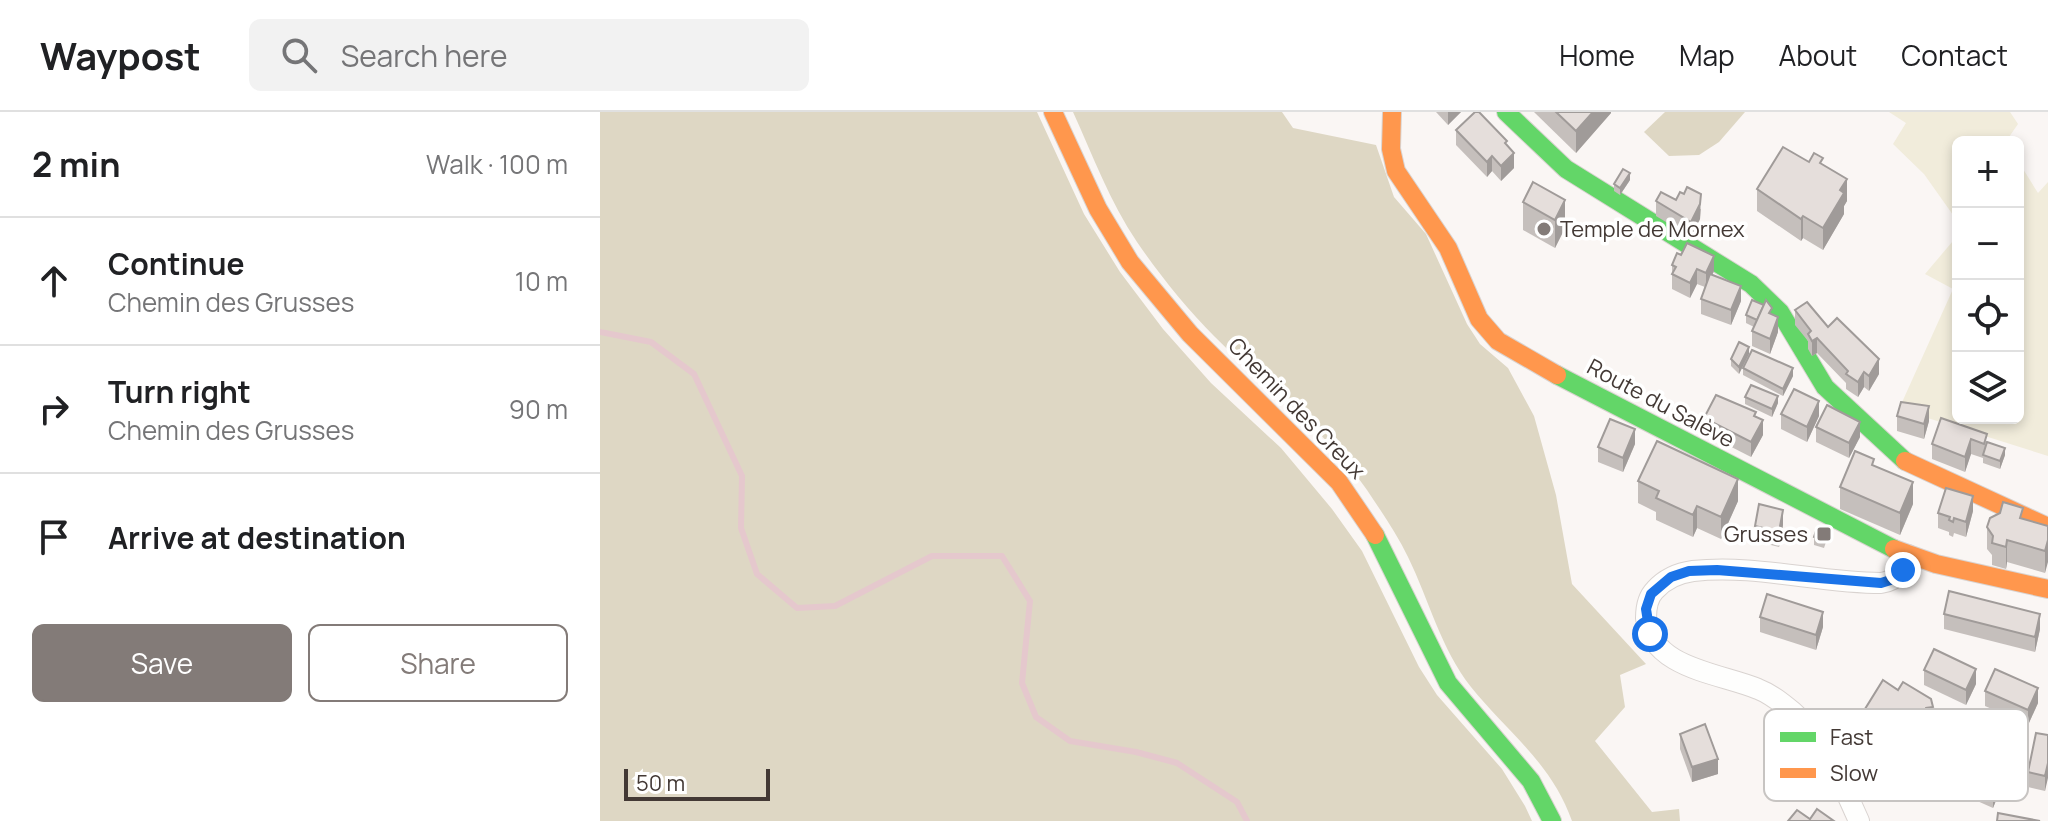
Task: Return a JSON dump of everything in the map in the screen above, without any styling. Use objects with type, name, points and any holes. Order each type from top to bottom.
[{"type":"street","name":"Chemin des Creux","points":[[1053,112],[1098,209],[1130,262],[1190,334],[1339,482],[1378,540],[1448,683],[1522,769],[1552,821]]},
{"type":"street","name":"Route du Salève","points":[[1392,112],[1391,149],[1396,171],[1448,248],[1479,319],[1498,341],[1838,524],[1908,555],[2048,589]]},
{"type":"street","points":[[1506,112],[1566,169],[1751,284],[1780,312],[1825,387],[1907,463],[2048,527]]},
{"type":"street","points":[[1789,709],[1762,690],[1679,662],[1667,655],[1650,634],[1646,609],[1651,594],[1661,584],[1689,571],[1717,570],[1881,583],[1901,575],[1908,555]]},
{"type":"street","points":[[1849,801],[1859,821]]},
{"type":"shaded area","points":[[600,112],[1037,112],[1084,214],[1120,272],[1163,329],[1211,383],[1281,448],[1332,509],[1362,551],[1419,667],[1437,695],[1502,769],[1532,821],[600,821]]},
{"type":"shaded area","points":[[1073,112],[1282,112],[1293,128],[1376,145],[1394,197],[1426,234],[1467,324],[1480,344],[1508,368],[1534,416],[1556,495],[1572,584],[1646,664],[1620,675],[1625,707],[1595,741],[1652,812],[1679,809],[1680,821],[1572,821],[1541,765],[1485,704],[1451,657],[1404,548],[1367,490],[1333,447],[1214,336],[1164,278],[1118,211]]},
{"type":"shaded area","points":[[1665,112],[1745,112],[1719,142],[1699,155],[1669,156],[1644,132]]},
{"type":"shaded area","points":[[1889,112],[2010,112],[2018,124],[2010,136],[1952,136],[1952,214],[1924,174],[1893,144],[1906,123]]},
{"type":"shaded area","points":[[2024,171],[2038,193],[2048,182],[2048,456],[1899,409],[1952,291],[1952,424],[2024,424]]},
{"type":"shaded area","points":[[1952,242],[1952,288],[1925,274]]},
{"type":"building","points":[[1475,112],[1479,112],[1507,141],[1505,143],[1514,153],[1501,166],[1492,156],[1487,162],[1456,130]]},
{"type":"building","points":[[1556,112],[1593,112],[1576,131]]},
{"type":"building","points":[[1783,147],[1809,162],[1814,153],[1823,158],[1820,163],[1847,179],[1840,190],[1844,193],[1823,228],[1803,216],[1801,219],[1757,189]]},
{"type":"building","points":[[1623,169],[1630,173],[1620,188],[1614,184]]},
{"type":"building","points":[[1533,182],[1565,200],[1555,220],[1523,202]]},
{"type":"building","points":[[1687,187],[1701,194],[1700,204],[1691,222],[1656,201],[1661,192],[1676,200]]},
{"type":"building","points":[[1687,243],[1714,256],[1706,273],[1697,269],[1690,283],[1672,274],[1677,253],[1681,255]]},
{"type":"building","points":[[1710,274],[1741,286],[1731,310],[1701,299]]},
{"type":"building","points":[[1752,300],[1764,305],[1757,320],[1746,315]]},
{"type":"building","points":[[1766,300],[1772,308],[1769,313],[1778,317],[1770,339],[1752,331]]},
{"type":"building","points":[[1807,302],[1828,327],[1837,318],[1879,359],[1869,376],[1864,372],[1858,382],[1846,374],[1848,371],[1817,338],[1812,341],[1808,334],[1811,331],[1795,310]]},
{"type":"building","points":[[1739,342],[1749,347],[1739,367],[1731,359]]},
{"type":"building","points":[[1752,350],[1793,368],[1783,389],[1743,368]]},
{"type":"building","points":[[1751,385],[1778,396],[1772,409],[1745,397]]},
{"type":"building","points":[[1794,389],[1819,401],[1807,427],[1781,414]]},
{"type":"building","points":[[1716,395],[1756,412],[1754,416],[1763,420],[1751,442],[1704,418]]},
{"type":"building","points":[[1901,402],[1929,406],[1924,424],[1897,416]]},
{"type":"building","points":[[1827,405],[1860,422],[1849,443],[1816,427]]},
{"type":"building","points":[[1941,418],[1987,434],[1984,444],[1971,439],[1965,457],[1932,444]]},
{"type":"building","points":[[1610,419],[1635,429],[1623,458],[1598,447]]},
{"type":"building","points":[[1657,441],[1738,479],[1721,517],[1697,506],[1693,515],[1656,498],[1659,491],[1638,481]]},
{"type":"building","points":[[1987,442],[2005,448],[2000,461],[1983,455]]},
{"type":"building","points":[[1855,451],[1874,459],[1872,465],[1913,482],[1900,513],[1840,487]]},
{"type":"building","points":[[1946,488],[1973,496],[1966,522],[1954,518],[1953,522],[1949,520],[1950,517],[1938,513]]},
{"type":"building","points":[[2003,502],[2023,508],[2020,518],[2048,526],[2045,551],[2007,540],[2006,547],[1992,543],[1993,536],[1987,527],[1990,518],[2000,513]]},
{"type":"building","points":[[1759,504],[1783,510],[1779,532],[1755,526]]},
{"type":"building","points":[[1817,528],[1827,531],[1824,541],[1814,537]]},
{"type":"building","points":[[1949,591],[2040,614],[2035,637],[1944,614]]},
{"type":"building","points":[[1767,594],[1823,612],[1816,635],[1760,617]]},
{"type":"building","points":[[1934,649],[1976,669],[1966,690],[1924,670]]},
{"type":"building","points":[[1995,669],[2038,688],[2028,710],[1985,691]]},
{"type":"building","points":[[1883,680],[1898,690],[1903,682],[1931,699],[1933,707],[1925,709],[1865,709]]},
{"type":"building","points":[[1705,724],[1718,759],[1692,767],[1680,734]]},
{"type":"building","points":[[2036,733],[2048,735],[2045,776],[2028,772]]},
{"type":"building","points":[[1817,809],[1834,821],[1788,821],[1797,810],[1810,819]]},
{"type":"building","points":[[1998,813],[2040,821],[1997,821]]},
{"type":"waterway","points":[[600,332],[651,342],[694,374],[742,476],[741,528],[757,574],[797,608],[835,606],[932,556],[1002,556],[1030,601],[1022,683],[1036,717],[1070,741],[1136,752],[1177,763],[1237,802],[1247,821]]},
{"type":"traffic: fast","points":[[1506,112],[1566,169],[1751,284],[1780,312],[1825,387],[1905,461]]},
{"type":"traffic: fast","points":[[1557,375],[1894,549]]},
{"type":"traffic: fast","points":[[1375,535],[1448,683],[1531,781],[1552,821]]},
{"type":"traffic: slow","points":[[1053,112],[1098,209],[1130,262],[1190,334],[1339,482],[1375,535]]},
{"type":"traffic: slow","points":[[1392,112],[1391,149],[1396,171],[1448,248],[1479,319],[1498,341],[1557,375]]},
{"type":"traffic: slow","points":[[1905,461],[2048,527]]},
{"type":"traffic: slow","points":[[1894,549],[1936,564],[2048,589]]},
{"type":"place","name":"Temple de Mornex","points":[[1544,229]]},
{"type":"place","name":"Grusses","points":[[1824,534]]},
{"type":"route","points":[[1650,634],[1646,609],[1651,594],[1671,577],[1689,571],[1717,570],[1881,583],[1892,581],[1903,570]]}]
